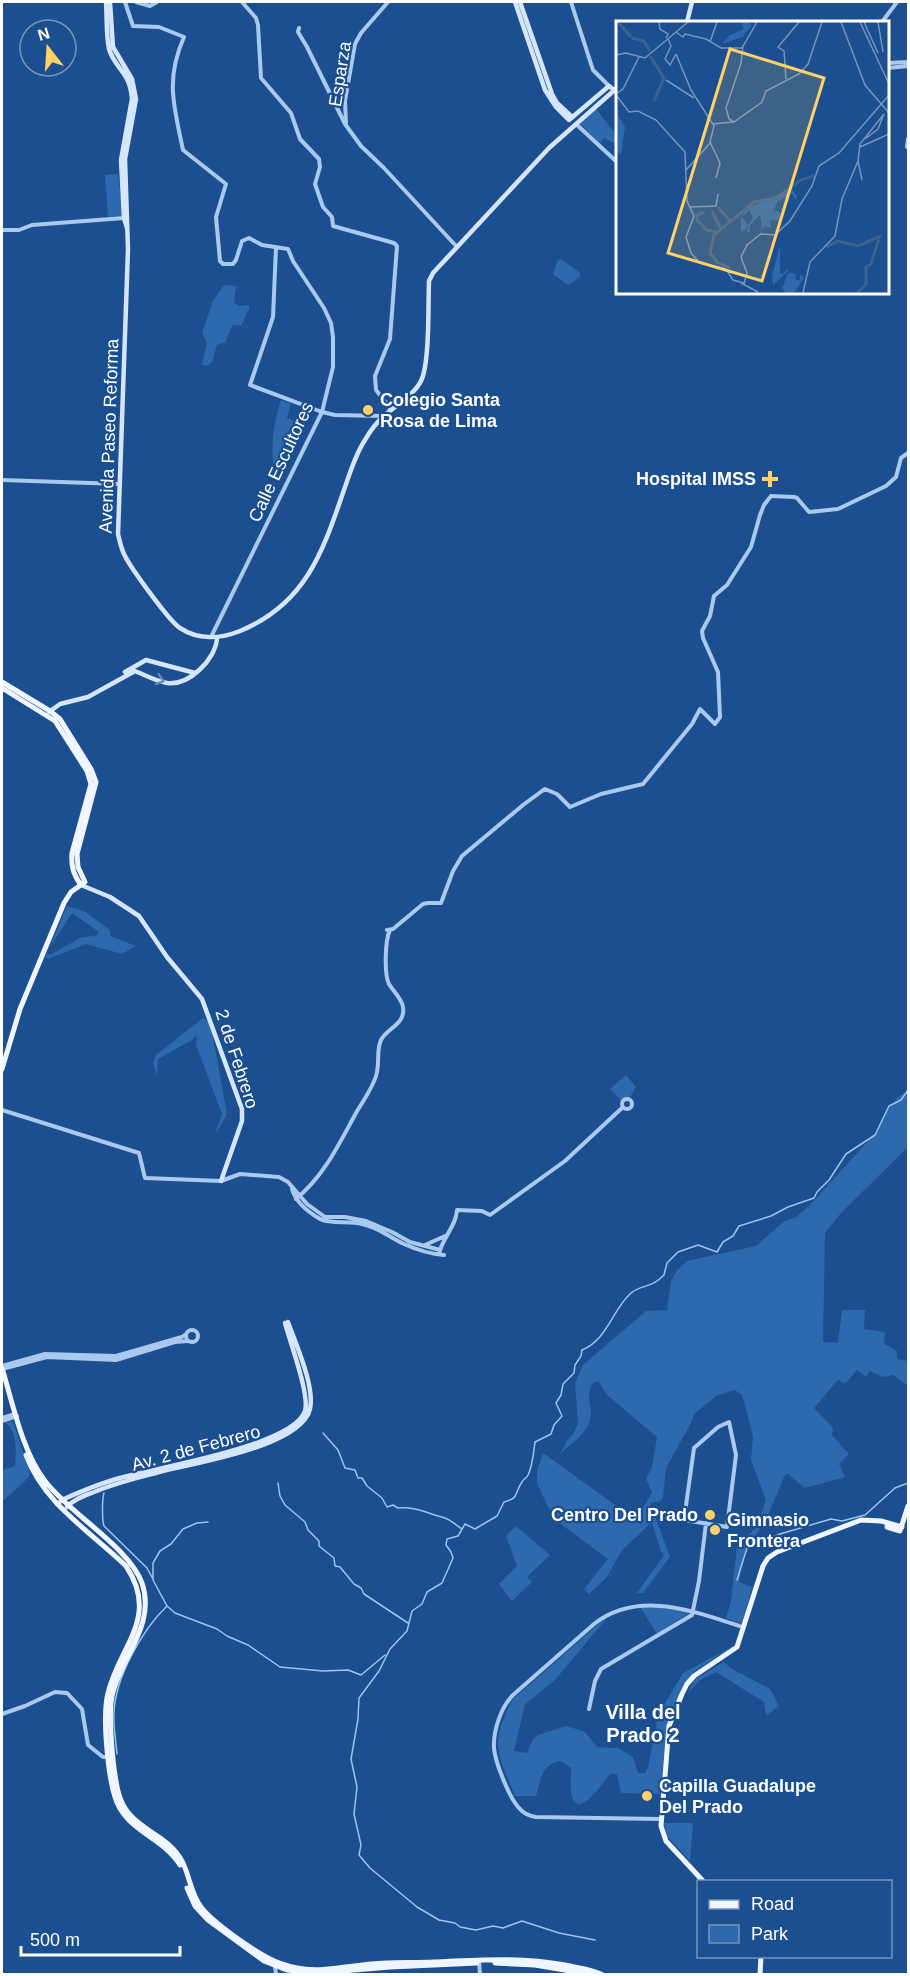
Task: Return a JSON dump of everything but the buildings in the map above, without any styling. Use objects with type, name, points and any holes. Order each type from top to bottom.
[{"type":"main road","name":"Avenida Paseo Reforma","points":[[108,2],[113,47],[129,73],[136,99],[124,159],[127,297],[118,534],[126,558],[176,625],[188,634],[214,638]]},
{"type":"main road","points":[[518,2],[552,94],[571,118],[609,86],[616,88]]},
{"type":"main road","points":[[687,21],[693,2]]},
{"type":"main road","points":[[133,669],[167,683],[180,681],[195,673],[206,663],[215,648],[214,638],[247,628],[267,616],[291,596],[303,582],[320,556],[327,540],[357,453],[375,424],[413,391],[421,381],[425,363],[429,281],[433,273],[549,148],[616,88]]},
{"type":"main road","points":[[49,713],[60,704],[88,697],[146,660],[195,673]]},
{"type":"main road","points":[[2,682],[49,713],[87,771],[91,784],[72,853],[75,877],[84,885],[71,892],[64,903],[20,1010],[2,1070]]},
{"type":"main road","points":[[2,688],[49,713]]},
{"type":"main road","name":"2 de Febrero","points":[[84,885],[110,897],[139,916],[167,957],[203,1000],[242,1108],[242,1121],[221,1181]]},
{"type":"main road","name":"Av. 2 de Febrero","points":[[60,1502],[117,1479],[245,1448],[280,1433],[298,1422],[304,1414],[306,1399],[286,1322],[310,1388],[308,1416],[298,1428],[245,1451],[109,1486],[72,1501],[66,1508]]},
{"type":"main road","points":[[2,1368],[15,1415]]},
{"type":"main road","points":[[2,1380],[28,1455],[44,1480],[66,1508],[129,1560],[144,1587],[146,1606],[144,1623],[110,1693],[105,1720],[113,1792],[120,1810],[135,1826],[166,1848],[177,1860],[192,1900],[200,1912],[248,1947],[278,1963],[306,1970],[389,1963],[539,1961],[601,1974]]},
{"type":"main road","points":[[703,1880],[666,1841],[660,1820],[669,1726],[687,1684],[694,1676],[737,1647],[763,1566],[768,1558],[867,1523],[884,1524],[901,1529],[909,1506]]},
{"type":"main road","points":[[110,1693],[116,1775],[124,1808],[137,1823],[166,1843],[178,1855],[201,1908],[276,1972],[305,1974],[479,1961],[526,1964],[588,1974]]},
{"type":"main road","points":[[760,1974],[761,1958]]},
{"type":"street","points":[[125,2],[133,26],[159,27],[184,37],[172,71],[171,91],[183,150],[226,184],[216,217],[220,261],[223,264],[232,264],[236,260],[240,244],[246,238],[252,238],[262,245],[276,248],[273,317],[250,385],[322,412],[335,415],[384,416]]},
{"type":"street","points":[[136,2],[150,6],[157,2]]},
{"type":"street","points":[[242,2],[256,18],[258,25],[262,80],[291,112],[298,135],[319,159],[320,167],[315,184],[323,207],[332,217],[333,226],[394,243],[397,246],[390,339],[375,376],[376,390],[391,410]]},
{"type":"street","name":"Esparza","points":[[345,124],[345,101],[355,44],[360,33],[388,2]]},
{"type":"street","points":[[571,2],[593,70],[609,86]]},
{"type":"street","points":[[883,21],[897,2]]},
{"type":"street","points":[[299,28],[298,32],[345,124],[361,146],[457,247]]},
{"type":"street","points":[[889,63],[909,64]]},
{"type":"street","points":[[889,68],[909,64]]},
{"type":"street","points":[[576,124],[616,161]]},
{"type":"street","points":[[2,230],[19,230],[32,225],[126,218]]},
{"type":"street","name":"Calle Escultores","points":[[214,638],[322,412],[333,367],[331,323],[324,308],[293,261],[288,249],[276,248]]},
{"type":"street","points":[[300,1199],[330,1162],[373,1083],[379,1066],[381,1039],[402,1018],[404,1008],[387,981],[385,971],[388,930],[394,928],[423,904],[441,903],[453,871],[462,856],[525,802],[545,789],[556,794],[570,807],[601,794],[644,783],[692,724],[700,710],[715,724],[720,717],[718,672],[702,631],[710,616],[714,596],[727,585],[751,547],[760,514],[771,496],[797,498],[809,512],[838,509],[892,482],[898,472],[901,458],[909,453]]},
{"type":"street","points":[[2,480],[119,484]]},
{"type":"street","points":[[439,1252],[446,1236],[455,1224],[457,1210],[482,1211],[490,1215],[561,1164],[623,1107]]},
{"type":"street","points":[[2,1110],[139,1153],[146,1178],[221,1181],[240,1174],[279,1177],[293,1189],[306,1209],[325,1221],[351,1221],[365,1224],[405,1244],[439,1252]]},
{"type":"street","points":[[293,1189],[306,1191]]},
{"type":"street","points":[[300,1199],[325,1217],[345,1217],[366,1221],[405,1240],[439,1252]]},
{"type":"street","points":[[423,1245],[446,1236]]},
{"type":"street","points":[[2,1368],[47,1357],[116,1360],[180,1341],[196,1341],[198,1335],[193,1330],[182,1337],[119,1356],[88,1358]]},
{"type":"street","points":[[186,1334],[188,1341]]},
{"type":"street","points":[[2,1419],[15,1415]]},
{"type":"street","points":[[729,1422],[736,1449],[727,1527],[706,1523],[684,1520],[694,1448],[718,1427],[729,1422]]},
{"type":"street","points":[[589,1709],[594,1681],[601,1669],[685,1620],[693,1612],[706,1523]]},
{"type":"street","points":[[660,1820],[531,1816],[522,1811],[517,1806],[494,1751],[495,1736],[502,1712],[509,1699],[594,1624],[610,1613],[623,1608],[642,1605],[693,1612],[744,1627]]},
{"type":"street","points":[[2,1714],[56,1692],[67,1694],[82,1709],[87,1745],[103,1757],[109,1757]]},
{"type":"street","points":[[479,1961],[480,1974]]},
{"type":"green space","points":[[596,109],[616,135],[614,143],[604,138],[600,143],[580,124]]},
{"type":"green space","points":[[118,174],[123,216],[108,217],[105,175]]},
{"type":"green space","points":[[561,259],[580,273],[580,277],[568,285],[553,274],[558,260]]},
{"type":"green space","points":[[224,285],[236,286],[234,303],[239,306],[249,305],[249,309],[241,326],[233,325],[225,342],[217,345],[212,362],[206,366],[202,364],[207,343],[202,333],[213,301]]},
{"type":"green space","points":[[281,400],[291,404],[287,418],[297,422],[274,468],[273,434]]},
{"type":"green space","points":[[67,906],[84,911],[110,930],[110,936],[136,946],[122,954],[86,944],[48,959],[47,953],[50,955],[82,937],[96,936],[99,932],[72,913],[50,947]]},
{"type":"green space","points":[[203,1018],[207,1020],[212,1032],[227,1114],[217,1132],[222,1114],[196,1045],[197,1035],[158,1059],[157,1076],[153,1063],[156,1055]]},
{"type":"green space","points":[[626,1075],[636,1087],[629,1099],[623,1102],[610,1089]]},
{"type":"green space","points":[[908,1091],[908,1147],[841,1213],[825,1233],[823,1342],[838,1343],[842,1310],[865,1310],[864,1329],[885,1332],[884,1344],[897,1351],[897,1359],[908,1361],[908,1386],[893,1375],[882,1377],[870,1371],[866,1377],[857,1370],[845,1384],[838,1380],[814,1408],[833,1428],[832,1435],[849,1454],[839,1464],[845,1477],[805,1488],[788,1474],[785,1475],[765,1522],[745,1550],[739,1582],[752,1587],[742,1624],[726,1618],[731,1601],[738,1537],[744,1537],[753,1530],[766,1500],[751,1460],[753,1437],[744,1401],[742,1395],[735,1390],[716,1396],[694,1414],[666,1468],[663,1497],[661,1501],[650,1503],[670,1557],[643,1593],[637,1593],[664,1555],[652,1522],[622,1550],[607,1577],[589,1594],[584,1589],[608,1559],[554,1519],[537,1484],[537,1471],[543,1453],[636,1520],[652,1492],[646,1479],[652,1467],[657,1437],[607,1395],[598,1381],[592,1384],[589,1398],[590,1419],[585,1431],[560,1454],[578,1424],[575,1383],[583,1365],[646,1311],[667,1310],[671,1281],[677,1270],[687,1261],[756,1246],[783,1222],[796,1217],[810,1205],[878,1130],[887,1110],[899,1096]]},
{"type":"green space","points":[[11,1421],[14,1424],[30,1474],[2,1502],[2,1470],[15,1466],[14,1436],[5,1423]]},
{"type":"green space","points":[[516,1526],[550,1555],[527,1577],[532,1582],[512,1601],[499,1584],[517,1566],[506,1536]]},
{"type":"green space","points":[[639,1605],[691,1612],[657,1634]]},
{"type":"green space","points":[[607,1618],[554,1681],[525,1704],[514,1751],[527,1753],[533,1739],[540,1734],[567,1726],[585,1732],[597,1747],[618,1748],[633,1757],[638,1773],[645,1773],[648,1768],[658,1715],[683,1673],[733,1646],[695,1671],[687,1680],[667,1726],[660,1794],[621,1793],[617,1774],[610,1774],[590,1798],[578,1804],[574,1801],[571,1792],[571,1768],[561,1761],[549,1765],[546,1769],[536,1796],[515,1796],[502,1764],[498,1745],[500,1728],[512,1700]]},
{"type":"green space","points":[[724,1662],[732,1669],[770,1689],[779,1706],[766,1716],[764,1702],[716,1672],[700,1680],[688,1693],[695,1679]]},
{"type":"green space","points":[[664,1823],[693,1823],[690,1861],[667,1836]]},
{"type":"waterway","points":[[595,1940],[559,1933],[522,1921],[503,1928],[493,1926],[476,1930],[460,1927],[455,1923],[439,1920],[417,1907],[370,1868],[359,1855],[361,1845],[354,1814],[357,1787],[351,1759],[359,1698],[379,1671],[390,1649],[407,1631],[412,1611],[422,1604],[427,1592],[442,1583],[453,1558],[446,1545],[447,1539],[458,1536],[465,1524],[475,1529],[497,1516],[504,1502],[515,1497],[529,1472],[535,1442],[551,1434],[554,1425],[562,1416],[556,1403],[561,1395],[563,1384],[574,1373],[582,1350],[598,1339],[631,1293],[661,1278],[667,1263],[678,1252],[698,1245],[717,1252],[723,1242],[733,1236],[739,1226],[771,1216],[814,1198],[846,1154],[875,1135],[889,1106],[901,1100],[908,1090]]},
{"type":"waterway","points":[[323,1433],[338,1450],[345,1468],[355,1470],[358,1478],[362,1478],[367,1486],[382,1498],[387,1507],[393,1505],[398,1508],[422,1511],[447,1519],[462,1529]]},
{"type":"waterway","points":[[278,1483],[280,1496],[285,1505],[305,1522],[308,1530],[319,1541],[319,1546],[334,1558],[335,1566],[340,1567],[364,1594],[408,1623]]},
{"type":"waterway","points":[[737,1580],[747,1548],[780,1534],[831,1519],[842,1521],[865,1515],[895,1488],[908,1483]]},
{"type":"waterway","points":[[104,1493],[102,1510],[104,1526],[147,1568],[153,1579]]},
{"type":"waterway","points":[[208,1522],[197,1523],[183,1529],[171,1544],[160,1551],[153,1563],[153,1580],[167,1606],[175,1613],[217,1629],[248,1645],[280,1667],[323,1671],[348,1670],[361,1675],[385,1655]]},
{"type":"waterway","points":[[117,1754],[114,1718],[119,1685],[140,1641],[167,1606]]},
{"type":"place","name":"Colegio Santa Rosa de Lima","points":[[368,410]]},
{"type":"place","name":"Hospital IMSS","points":[[770,479]]},
{"type":"place","name":"Centro Del Prado","points":[[710,1515]]},
{"type":"place","name":"Gimnasio Frontera","points":[[715,1530]]},
{"type":"place","name":"Capilla Guadalupe Del Prado","points":[[647,1796]]},
{"type":"district","name":"Villa del Prado 2","points":[[643,1724]]}]
